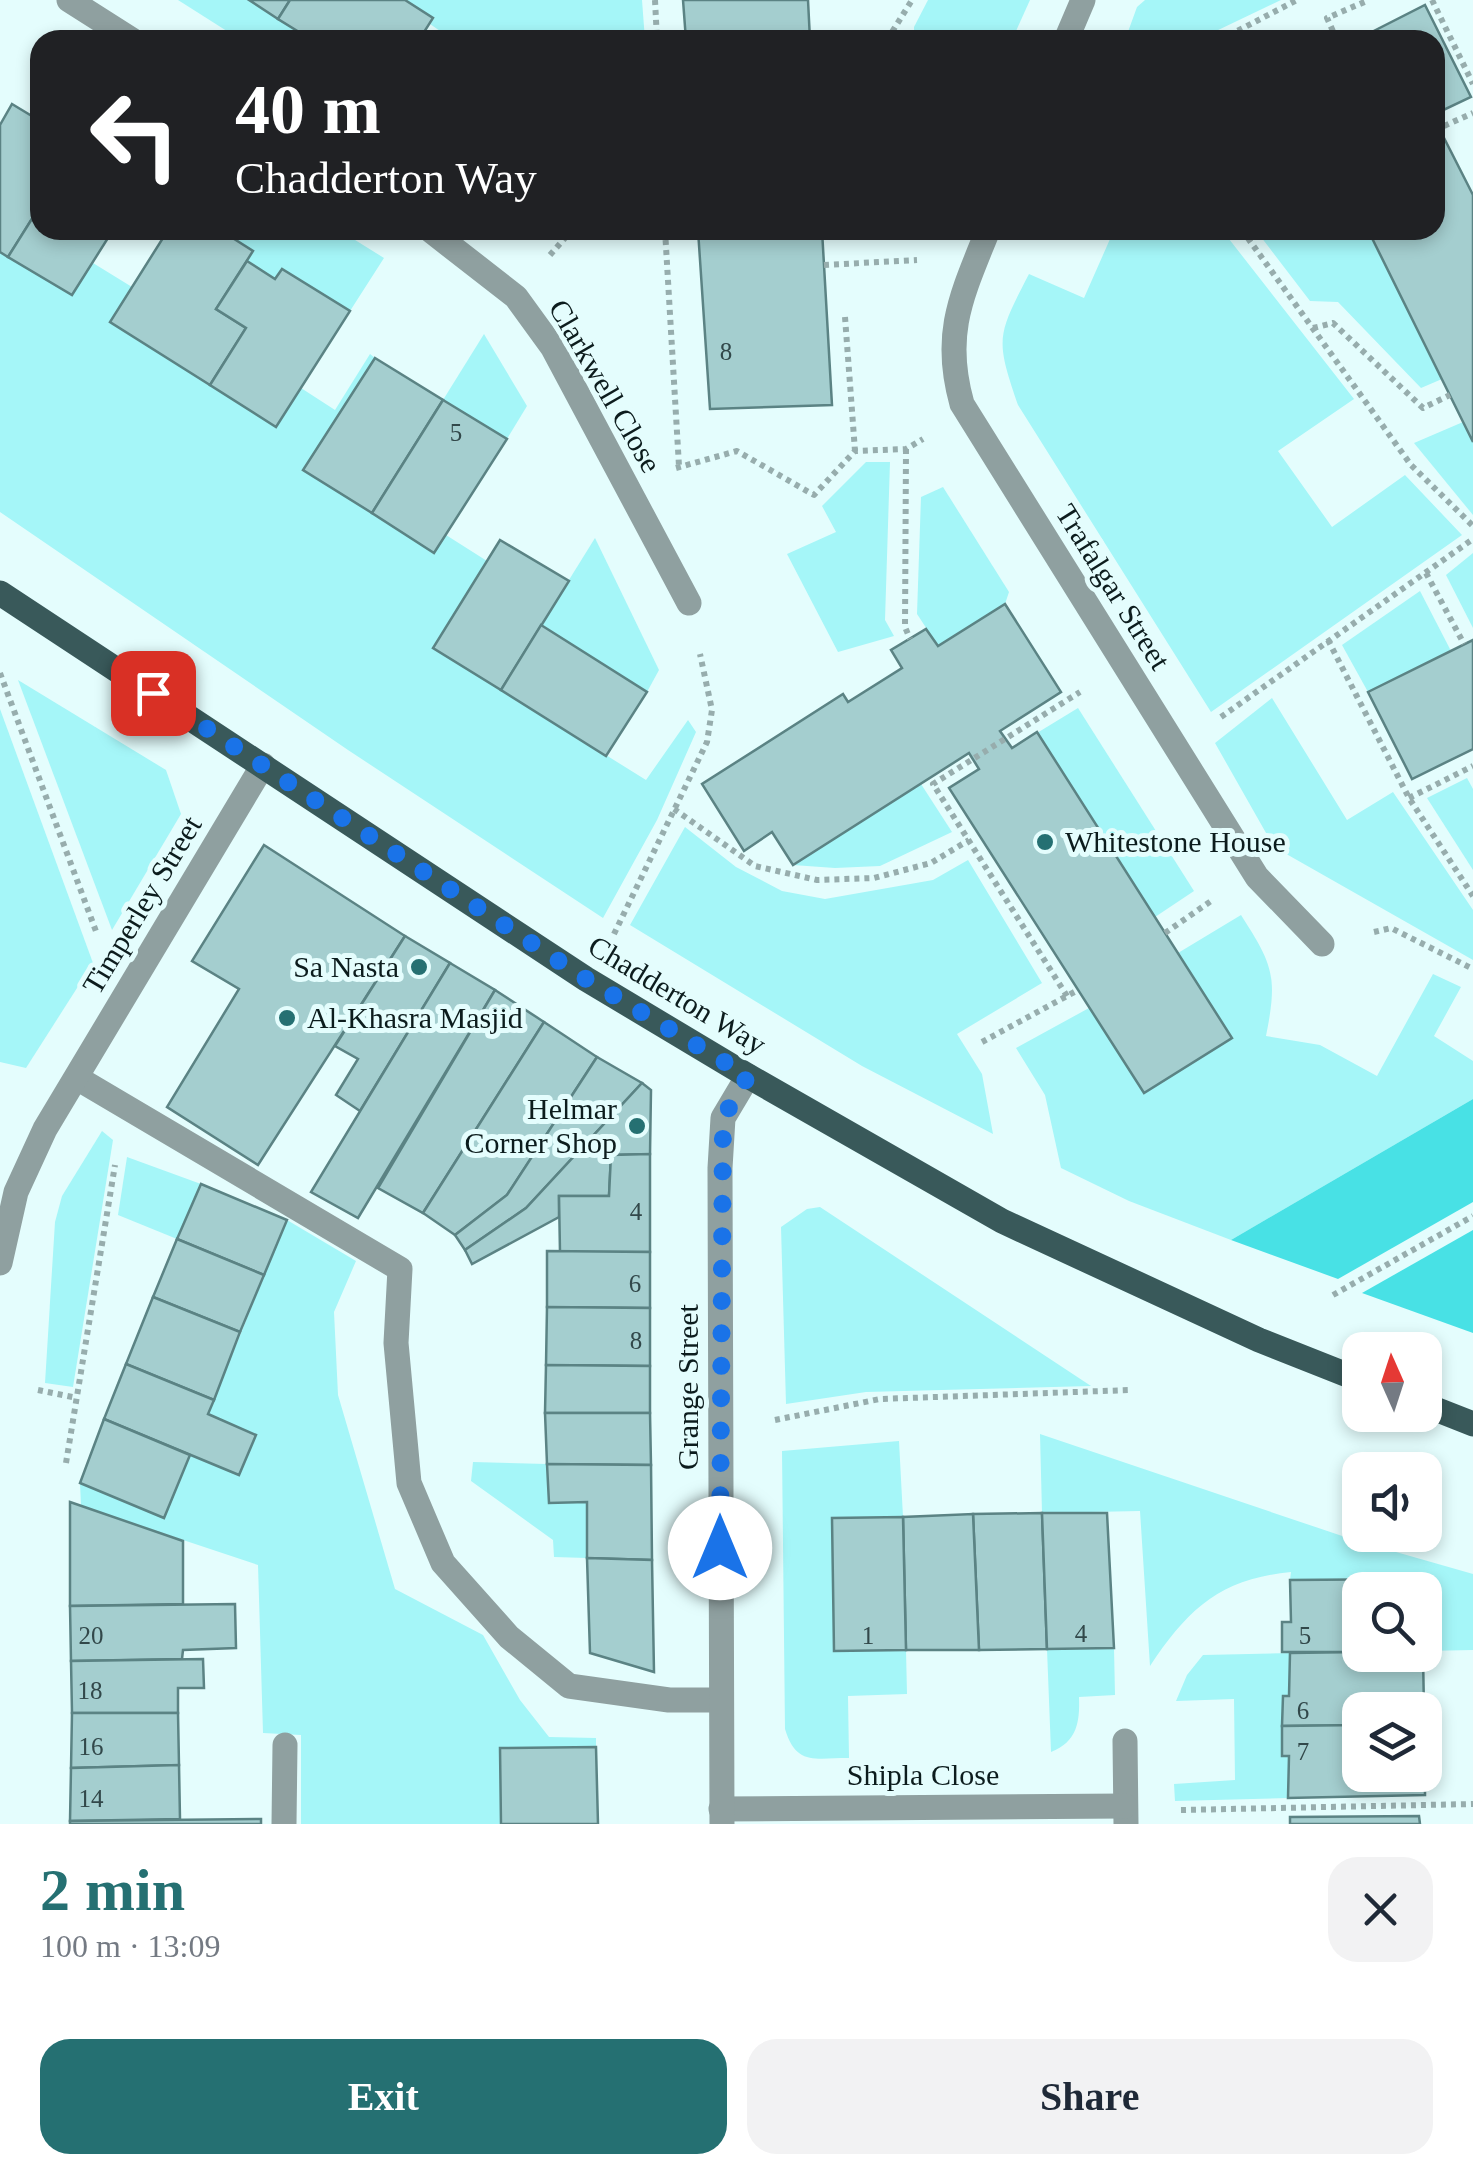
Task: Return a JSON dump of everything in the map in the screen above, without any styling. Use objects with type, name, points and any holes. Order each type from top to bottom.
[{"type":"main road","name":"Chadderton Way","points":[[0,593],[586,979],[748,1076],[1002,1221],[1259,1340],[1342,1373]]},
{"type":"main road","points":[[1442,1412],[1473,1424]]},
{"type":"street","points":[[69,0],[116,30]]},
{"type":"street","points":[[1070,30],[1082,0]]},
{"type":"street","name":"Clarkwell Close","points":[[443,240],[516,297],[552,348],[688,604]]},
{"type":"street","name":"Trafalgar Street","points":[[984,240],[954,324],[952,369],[962,404],[1257,878],[1322,944]]},
{"type":"street","name":"Timperley Street","points":[[0,1263],[16,1192],[45,1129],[263,765]]},
{"type":"street","name":"Grange Street","points":[[722,1817],[720,1168],[723,1118],[748,1076]]},
{"type":"street","points":[[77,1078],[400,1269],[396,1342],[409,1483],[443,1563],[509,1636],[569,1686],[669,1700],[720,1700]]},
{"type":"street","name":"Shipla Close","points":[[722,1817],[1126,1815],[1125,1741]]},
{"type":"street","points":[[284,1824],[285,1745]]},
{"type":"path","points":[[655,0],[656,30]]},
{"type":"path","points":[[893,30],[912,0]]},
{"type":"path","points":[[1239,30],[1297,0]]},
{"type":"path","points":[[1333,30],[1328,18],[1369,0]]},
{"type":"path","points":[[1432,0],[1473,84]]},
{"type":"path","points":[[1445,126],[1473,113]]},
{"type":"path","points":[[546,260],[563,240]]},
{"type":"path","points":[[666,240],[679,467]]},
{"type":"path","points":[[1249,240],[1412,465],[1473,526]]},
{"type":"path","points":[[824,265],[924,260]]},
{"type":"path","points":[[845,318],[854,451]]},
{"type":"path","points":[[1312,328],[1333,323],[1423,408],[1450,395]]},
{"type":"path","points":[[624,484],[736,451],[814,495],[854,451],[906,448],[924,438]]},
{"type":"path","points":[[906,448],[905,627],[910,639]]},
{"type":"path","points":[[1220,718],[1473,539]]},
{"type":"path","points":[[1426,572],[1464,644]]},
{"type":"path","points":[[614,935],[708,742],[712,710],[688,604]]},
{"type":"path","points":[[1328,640],[1409,798],[1473,896]]},
{"type":"path","points":[[0,673],[100,942]]},
{"type":"path","points":[[1067,996],[933,784],[1083,690]]},
{"type":"path","points":[[1409,798],[1473,766]]},
{"type":"path","points":[[674,809],[755,866],[817,880],[874,878],[930,863],[969,840]]},
{"type":"path","points":[[1165,933],[1216,898]]},
{"type":"path","points":[[1391,928],[1473,969]]},
{"type":"path","points":[[982,1042],[1078,990]]},
{"type":"path","points":[[66,1463],[116,1158]]},
{"type":"path","points":[[1333,1295],[1473,1216]]},
{"type":"path","points":[[38,1390],[77,1398]]},
{"type":"path","points":[[770,1421],[880,1399],[1131,1390]]},
{"type":"path","points":[[1164,1811],[1473,1804]]},
{"type":"shaded area","points":[[178,0],[249,0],[296,30],[225,30]]},
{"type":"shaded area","points":[[405,0],[642,0],[644,30],[439,30],[430,24],[432,19]]},
{"type":"shaded area","points":[[928,0],[1030,0],[1016,30],[914,27]]},
{"type":"shaded area","points":[[1145,0],[1281,0],[1218,30],[1129,30],[1137,7]]},
{"type":"shaded area","points":[[236,240],[355,240],[384,258],[350,311],[282,269],[275,279],[247,261],[253,250]]},
{"type":"shaded area","points":[[1110,240],[1230,240],[1354,399],[1278,451],[1332,527],[1405,475],[1462,535],[1211,712],[1018,405],[1003,338],[1005,325],[1029,274],[1084,298]]},
{"type":"shaded area","points":[[1263,240],[1373,240],[1442,379],[1421,388],[1338,302],[1310,301]]},
{"type":"shaded area","points":[[0,252],[72,295],[93,263],[132,287],[110,322],[276,426],[301,388],[335,410],[370,354],[375,358],[304,470],[434,552],[446,535],[487,561],[434,648],[646,780],[688,720],[696,732],[657,820],[603,918],[348,750],[0,512]]},
{"type":"shaded area","points":[[484,334],[527,406],[507,439],[443,400]]},
{"type":"shaded area","points":[[1463,422],[1473,442],[1473,515],[1414,443]]},
{"type":"shaded area","points":[[866,462],[890,462],[885,620],[894,636],[838,652],[787,554],[836,532],[822,506]]},
{"type":"shaded area","points":[[943,487],[1009,592],[1005,604],[938,646],[917,614],[921,497]]},
{"type":"shaded area","points":[[595,538],[659,670],[647,692],[541,625]]},
{"type":"shaded area","points":[[1473,553],[1473,628],[1446,575]]},
{"type":"shaded area","points":[[1420,591],[1451,651],[1368,692],[1342,645]]},
{"type":"shaded area","points":[[18,680],[166,770],[181,814],[112,930]]},
{"type":"shaded area","points":[[1272,698],[1347,820],[1393,792],[1473,910],[1473,960],[1274,847],[1215,743]]},
{"type":"shaded area","points":[[1078,708],[1194,891],[1155,917],[1037,733]]},
{"type":"shaded area","points":[[0,709],[93,963],[26,1068],[0,1062]]},
{"type":"shaded area","points":[[1467,778],[1473,789],[1473,870],[1427,798]]},
{"type":"shaded area","points":[[921,784],[952,832],[880,866],[793,865]]},
{"type":"shaded area","points":[[685,827],[736,867],[782,891],[825,899],[933,880],[968,860],[1042,983],[957,1034],[982,1074],[993,1134],[862,1066],[630,925]]},
{"type":"shaded area","points":[[1241,915],[1270,972],[1272,999],[1266,1036],[1320,1045],[1377,1076],[1433,974],[1461,987],[1434,1036],[1473,1061],[1473,1099],[1231,1240],[1129,1201],[1061,1168],[1045,1095],[1016,1048],[1089,1008],[1144,1093],[1231,1038],[1178,953]]},
{"type":"shaded area","points":[[1473,1099],[1473,1202],[1338,1279],[1231,1240]]},
{"type":"shaded area","points":[[102,1131],[113,1140],[73,1387],[45,1383],[55,1222],[62,1196]]},
{"type":"shaded area","points":[[127,1157],[201,1184],[177,1239],[118,1215]]},
{"type":"shaded area","points":[[820,1207],[1091,1386],[866,1392],[786,1404],[781,1227],[807,1209]]},
{"type":"shaded area","points":[[287,1220],[356,1261],[334,1312],[338,1395],[395,1589],[483,1635],[520,1700],[549,1737],[596,1738],[596,1747],[500,1748],[501,1824],[301,1824],[301,1735],[263,1733],[258,1565],[81,1506],[80,1483],[164,1517],[190,1455],[239,1474],[256,1435],[208,1414]]},
{"type":"shaded area","points":[[1473,1230],[1473,1333],[1362,1293]]},
{"type":"shaded area","points":[[1040,1434],[1342,1536],[1342,1552],[1396,1552],[1473,1574],[1473,1650],[1442,1651],[1442,1572],[1342,1572],[1342,1580],[1290,1580],[1291,1572],[1244,1582],[1208,1600],[1178,1628],[1150,1666],[1140,1511],[1042,1513]]},
{"type":"shaded area","points":[[899,1441],[903,1517],[832,1518],[834,1650],[906,1650],[907,1694],[848,1696],[849,1758],[808,1757],[795,1749],[785,1729],[782,1451]]},
{"type":"shaded area","points":[[473,1462],[547,1464],[549,1503],[587,1502],[587,1558],[554,1557],[553,1540],[471,1481]]},
{"type":"shaded area","points":[[1114,1648],[1115,1695],[1079,1697],[1079,1715],[1072,1737],[1051,1752],[1047,1649]]},
{"type":"shaded area","points":[[1290,1653],[1289,1696],[1283,1697],[1282,1756],[1289,1756],[1288,1798],[1175,1801],[1174,1784],[1235,1780],[1234,1699],[1176,1701],[1187,1675],[1203,1655]]},
{"type":"building","points":[[249,0],[290,0],[278,19]]},
{"type":"building","points":[[290,0],[405,0],[433,18],[425,30],[296,30],[278,19]]},
{"type":"building","points":[[683,0],[808,0],[810,30],[685,30]]},
{"type":"building","points":[[1425,5],[1438,30],[1376,30]]},
{"type":"building","points":[[1445,45],[1471,97],[1445,109]]},
{"type":"building","points":[[12,104],[30,115],[30,222],[8,257],[0,252],[0,125]]},
{"type":"building","points":[[1445,140],[1473,195],[1473,442],[1373,240],[1445,240]]},
{"type":"building","points":[[30,222],[30,240],[107,240],[72,295],[8,257]]},
{"type":"building","points":[[162,240],[236,240],[253,251],[216,309],[246,328],[210,385],[110,322]]},
{"type":"building","points":[[699,240],[823,240],[832,405],[710,409]]},
{"type":"building","points":[[247,261],[275,279],[282,269],[350,311],[276,427],[210,385],[246,328],[216,309]]},
{"type":"building","points":[[375,358],[443,400],[372,513],[303,470]]},
{"type":"building","points":[[443,400],[507,439],[434,553],[372,513]]},
{"type":"building","points":[[500,540],[569,581],[501,690],[433,648]]},
{"type":"building","name":"Whitestone House","points":[[1005,604],[1061,692],[1000,731],[1012,748],[1037,732],[1232,1038],[1144,1093],[949,788],[979,769],[969,753],[793,865],[772,832],[744,851],[702,784],[843,694],[848,702],[902,668],[891,650],[926,629],[938,646]]},
{"type":"building","points":[[541,625],[647,692],[606,756],[501,690]]},
{"type":"building","points":[[1473,640],[1473,749],[1412,779],[1368,692]]},
{"type":"building","name":"Al-Khasra Masjid","points":[[264,845],[405,936],[258,1165],[167,1107],[239,989],[192,961]]},
{"type":"building","points":[[405,936],[450,963],[360,1111],[336,1095],[358,1059],[335,1046]]},
{"type":"building","points":[[450,963],[495,990],[358,1218],[311,1192]]},
{"type":"building","points":[[495,990],[544,1022],[423,1213],[378,1188]]},
{"type":"building","points":[[544,1022],[597,1057],[507,1195],[455,1235],[423,1213]]},
{"type":"building","points":[[597,1057],[642,1083],[526,1208],[465,1250],[455,1235],[507,1195]]},
{"type":"building","points":[[642,1083],[651,1090],[650,1154],[611,1155],[609,1196],[559,1196],[559,1217],[472,1264],[465,1250],[526,1208]]},
{"type":"building","points":[[650,1154],[650,1252],[560,1252],[559,1196],[609,1196],[611,1155]]},
{"type":"building","points":[[201,1184],[287,1220],[264,1275],[177,1239]]},
{"type":"building","points":[[177,1239],[264,1275],[240,1332],[153,1297]]},
{"type":"building","points":[[547,1251],[650,1252],[650,1308],[547,1307]]},
{"type":"building","points":[[153,1297],[240,1332],[214,1400],[126,1364]]},
{"type":"building","points":[[547,1307],[650,1308],[650,1366],[546,1365]]},
{"type":"building","points":[[126,1364],[214,1400],[208,1414],[256,1435],[239,1475],[104,1419]]},
{"type":"building","points":[[546,1365],[650,1366],[650,1413],[545,1413]]},
{"type":"building","points":[[545,1413],[650,1413],[651,1465],[547,1464]]},
{"type":"building","points":[[104,1419],[190,1455],[164,1518],[80,1483]]},
{"type":"building","points":[[547,1464],[651,1465],[652,1560],[587,1558],[587,1502],[549,1503]]},
{"type":"building","points":[[70,1502],[183,1541],[183,1604],[70,1606]]},
{"type":"building","points":[[1042,1513],[1047,1649],[979,1650],[973,1514]]},
{"type":"building","points":[[1042,1513],[1107,1513],[1114,1648],[1047,1649]]},
{"type":"building","points":[[973,1514],[979,1650],[906,1650],[903,1517]]},
{"type":"building","points":[[903,1517],[906,1650],[834,1651],[832,1518]]},
{"type":"building","points":[[587,1558],[652,1560],[654,1672],[590,1653]]},
{"type":"building","points":[[1290,1580],[1342,1580],[1342,1652],[1282,1652],[1282,1622],[1291,1622]]},
{"type":"building","points":[[235,1604],[236,1648],[183,1650],[182,1659],[71,1661],[70,1606]]},
{"type":"building","points":[[1342,1652],[1342,1672],[1423,1672],[1424,1692],[1342,1692],[1342,1725],[1282,1726],[1283,1696],[1289,1696],[1290,1653]]},
{"type":"building","points":[[203,1659],[204,1688],[178,1688],[178,1713],[72,1713],[71,1661]]},
{"type":"building","points":[[72,1713],[178,1713],[179,1765],[71,1768]]},
{"type":"building","points":[[1342,1725],[1342,1792],[1425,1795],[1288,1798],[1289,1756],[1282,1756],[1282,1726]]},
{"type":"building","points":[[596,1747],[598,1824],[501,1824],[500,1748]]},
{"type":"building","points":[[179,1765],[180,1819],[70,1821],[71,1768]]},
{"type":"building","points":[[1419,1816],[1420,1824],[1290,1824],[1290,1817]]},
{"type":"building","points":[[261,1819],[261,1824],[70,1824],[70,1821]]},
{"type":"place","name":"Whitestone House","points":[[1045,842]]},
{"type":"place","name":"Sa Nasta","points":[[419,967]]},
{"type":"place","name":"Al-Khasra Masjid","points":[[287,1018]]},
{"type":"place","name":"Helmar Corner Shop","points":[[637,1126]]},
{"type":"route","points":[[153,693],[586,979],[748,1076],[723,1118],[720,1168],[720,1548]]}]
